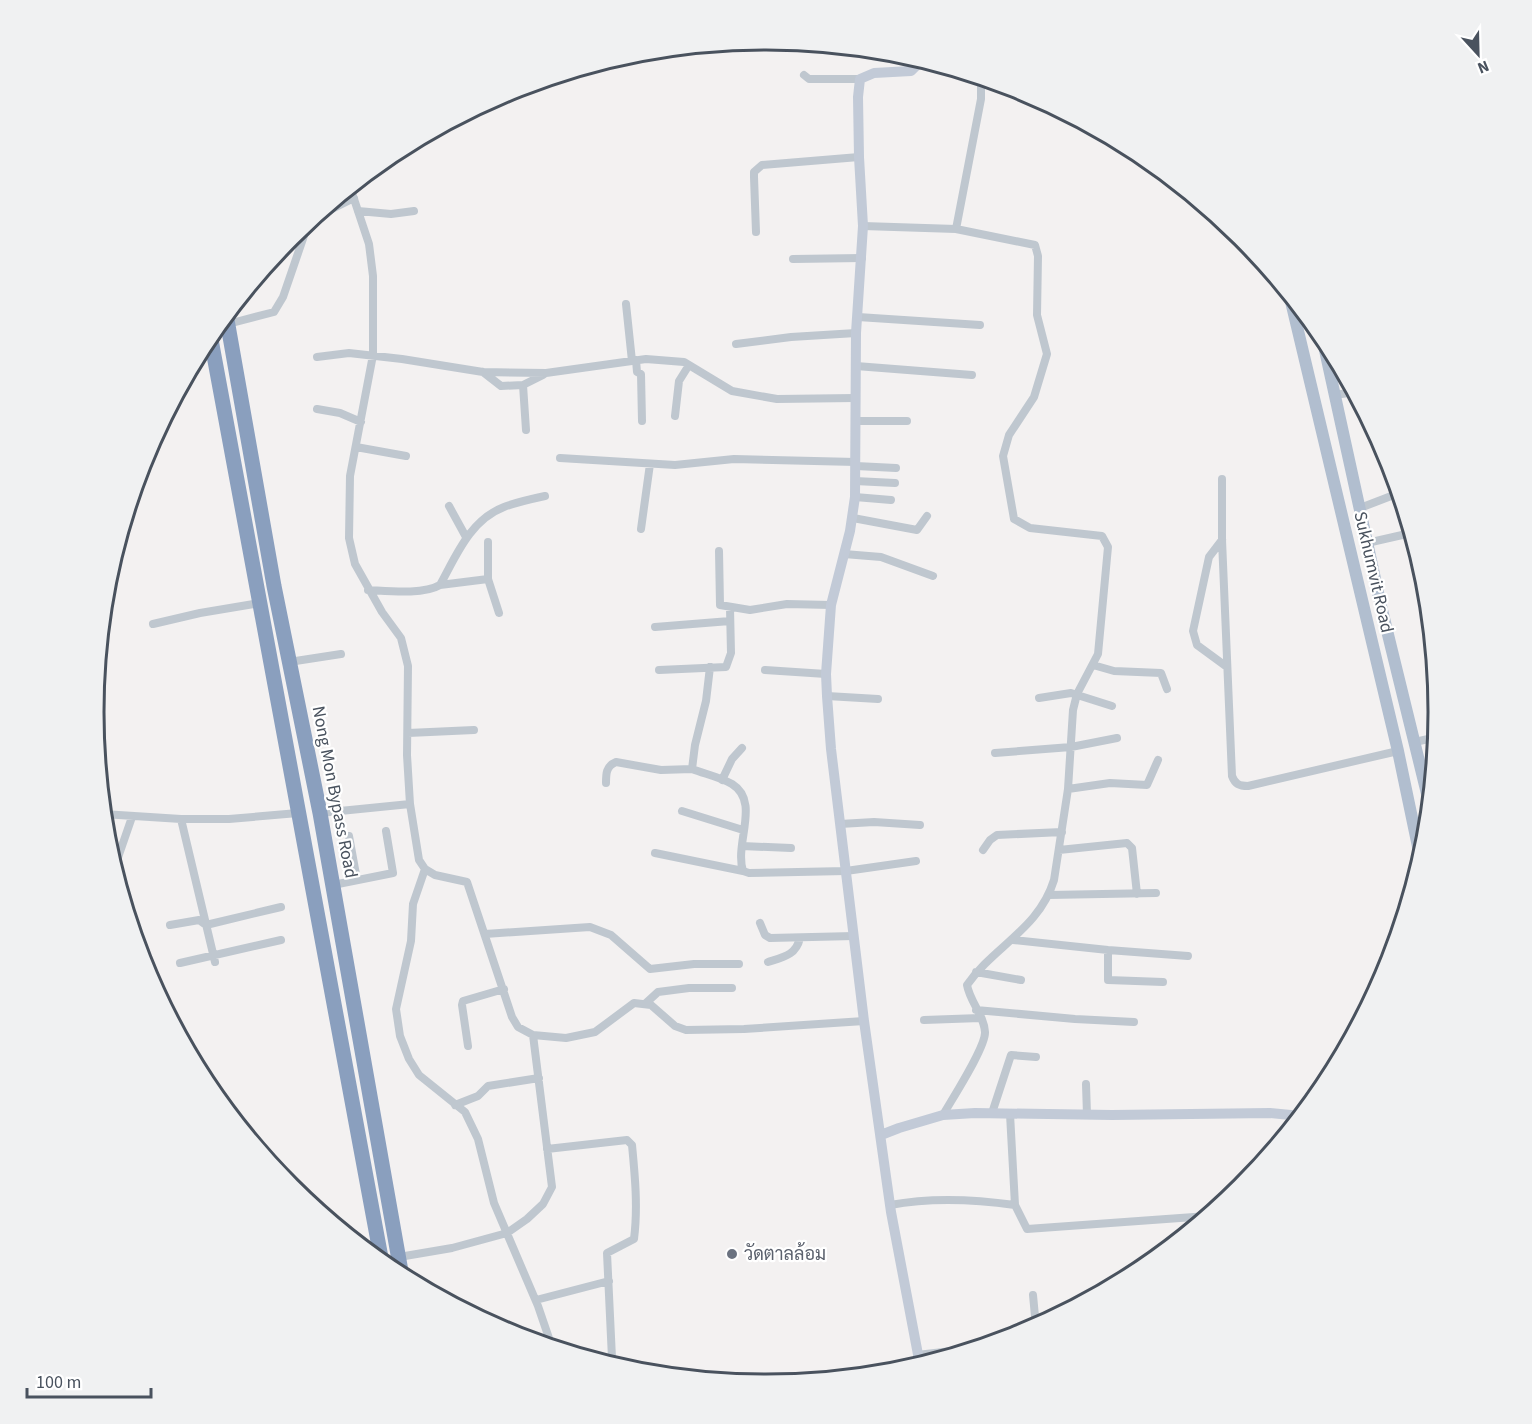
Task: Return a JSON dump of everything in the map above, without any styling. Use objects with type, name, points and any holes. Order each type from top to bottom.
[{"type":"highway","name":"Nong Mon Bypass Road","points":[[228,326],[272,575],[320,813],[400,1264]]},
{"type":"highway","points":[[213,348],[380,1250]]},
{"type":"highway","points":[[332,994],[351,990]]},
{"type":"main road","name":"Sukhumvit Road","points":[[1293,311],[1398,751],[1416,839]]},
{"type":"main road","name":"Sukhumvit Road","points":[[1327,361],[1386,629],[1424,783]]},
{"type":"street","points":[[804,75],[809,79],[860,79],[874,73],[911,71],[915,67]]},
{"type":"street","points":[[860,79],[859,157],[863,226],[856,333],[855,497],[853,518],[831,605],[826,674],[831,749],[864,1021],[890,1205],[917,1357]]},
{"type":"street","points":[[956,229],[981,99],[981,86]]},
{"type":"street","points":[[756,232],[754,177],[757,169],[762,165],[859,157]]},
{"type":"street","points":[[353,194],[369,244],[373,276],[373,356],[350,476],[349,538],[355,564],[368,590],[401,638],[408,666],[407,755],[410,804],[419,860],[425,869],[435,875],[467,882],[512,1017],[518,1027],[532,1035],[566,1038],[595,1032],[634,1004],[646,1004],[675,1026],[686,1030],[744,1029],[864,1021]]},
{"type":"street","points":[[344,202],[354,198]]},
{"type":"street","points":[[358,211],[391,214],[414,212]]},
{"type":"street","points":[[863,226],[956,229],[1035,245],[1038,256],[1036,315],[1047,354],[1034,397],[1009,435],[1003,456],[1014,519],[1030,528],[1102,536],[1108,547],[1098,654],[1077,694],[1073,710],[1068,789],[1059,850],[1049,895],[1036,916],[976,972],[967,985],[985,1032],[984,1041],[944,1115]]},
{"type":"street","points":[[234,318],[274,312],[283,297],[303,239]]},
{"type":"street","points":[[793,259],[862,258]]},
{"type":"street","points":[[627,304],[634,361],[637,372],[641,374],[642,421]]},
{"type":"street","points":[[858,317],[980,325]]},
{"type":"street","points":[[736,344],[790,337],[856,333]]},
{"type":"street","points":[[316,357],[349,353],[483,372],[546,373],[634,361],[684,362],[732,391],[777,399],[855,398]]},
{"type":"street","points":[[675,416],[679,381],[689,365]]},
{"type":"street","points":[[856,366],[972,375]]},
{"type":"street","points":[[483,372],[501,386],[523,385],[546,373]]},
{"type":"street","points":[[523,385],[526,430]]},
{"type":"street","points":[[1335,395],[1346,393]]},
{"type":"street","points":[[316,409],[340,413],[361,422]]},
{"type":"street","points":[[855,421],[907,421]]},
{"type":"street","points":[[356,447],[406,456]]},
{"type":"street","points":[[560,458],[650,464],[696,464],[734,459],[896,468]]},
{"type":"street","points":[[641,529],[650,464]]},
{"type":"street","points":[[1222,479],[1222,540],[1232,776],[1239,786],[1248,786],[1398,751]]},
{"type":"street","points":[[855,481],[895,483]]},
{"type":"street","points":[[440,585],[466,537],[479,523],[497,510],[545,496]]},
{"type":"street","points":[[1360,508],[1392,496]]},
{"type":"street","points":[[855,497],[891,500]]},
{"type":"street","points":[[449,506],[466,537]]},
{"type":"street","points":[[853,518],[917,530],[927,516]]},
{"type":"street","points":[[1367,543],[1404,535]]},
{"type":"street","points":[[1222,540],[1209,557],[1193,631],[1197,645],[1227,666]]},
{"type":"street","points":[[488,542],[488,579],[499,614]]},
{"type":"street","points":[[719,551],[720,605],[750,610],[787,604],[831,605]]},
{"type":"street","points":[[844,554],[881,557],[933,576]]},
{"type":"street","points":[[368,590],[434,589],[440,585],[488,579]]},
{"type":"street","points":[[153,624],[260,603]]},
{"type":"street","points":[[658,669],[726,667],[731,653],[730,608]]},
{"type":"street","points":[[655,627],[730,621]]},
{"type":"street","points":[[289,662],[341,654]]},
{"type":"street","points":[[1093,665],[1114,671],[1161,674],[1167,688]]},
{"type":"street","points":[[692,769],[695,745],[706,701],[710,667]]},
{"type":"street","points":[[765,670],[826,674]]},
{"type":"street","points":[[1039,698],[1071,693],[1112,706]]},
{"type":"street","points":[[827,696],[878,699]]},
{"type":"street","points":[[408,733],[474,730]]},
{"type":"street","points":[[995,753],[1071,747],[1117,738]]},
{"type":"street","points":[[1415,742],[1427,739]]},
{"type":"street","points":[[722,780],[732,759],[742,748]]},
{"type":"street","points":[[1068,789],[1110,783],[1148,785],[1158,760]]},
{"type":"street","points":[[606,783],[610,765],[616,762],[661,770],[692,769],[730,783],[742,792],[747,803],[742,846],[743,871]]},
{"type":"street","points":[[320,813],[410,804]]},
{"type":"street","points":[[682,811],[743,830]]},
{"type":"street","points":[[112,815],[229,819],[298,813]]},
{"type":"street","points":[[119,854],[132,817]]},
{"type":"street","points":[[182,819],[214,959]]},
{"type":"street","points":[[840,824],[874,822],[920,825]]},
{"type":"street","points":[[333,885],[393,873],[386,831]]},
{"type":"street","points":[[983,850],[997,835],[1062,832]]},
{"type":"street","points":[[350,836],[357,880]]},
{"type":"street","points":[[1059,850],[1127,843],[1132,848],[1137,894]]},
{"type":"street","points":[[742,846],[791,848]]},
{"type":"street","points":[[655,853],[749,873],[846,871],[916,861]]},
{"type":"street","points":[[425,869],[413,904],[411,941],[396,1009],[400,1036],[418,1075],[465,1112],[478,1139],[494,1203],[536,1300],[549,1337]]},
{"type":"street","points":[[1049,895],[1156,893]]},
{"type":"street","points":[[170,925],[199,920],[206,925],[281,907]]},
{"type":"street","points":[[760,923],[765,935],[770,938],[854,936]]},
{"type":"street","points":[[485,934],[590,927],[611,935],[650,969],[694,964],[739,964]]},
{"type":"street","points":[[768,962],[788,956],[798,947],[800,938]]},
{"type":"street","points":[[180,963],[214,959],[281,940]]},
{"type":"street","points":[[1012,940],[1188,956]]},
{"type":"street","points":[[1108,950],[1108,980],[1163,982]]},
{"type":"street","points":[[976,972],[1021,980]]},
{"type":"street","points":[[646,1004],[658,992],[689,988],[732,988]]},
{"type":"street","points":[[468,1046],[463,1001],[504,989]]},
{"type":"street","points":[[976,1010],[1134,1022]]},
{"type":"street","points":[[924,1020],[980,1018]]},
{"type":"street","points":[[399,1257],[452,1248],[507,1233],[543,1204],[552,1187],[532,1035]]},
{"type":"street","points":[[992,1113],[1011,1055],[1036,1057]]},
{"type":"street","points":[[455,1106],[478,1096],[488,1086],[539,1078]]},
{"type":"street","points":[[1086,1084],[1087,1115]]},
{"type":"street","points":[[881,1135],[944,1115],[1270,1113],[1292,1115]]},
{"type":"street","points":[[1010,1114],[1015,1205],[1027,1229],[1195,1217]]},
{"type":"street","points":[[547,1149],[627,1140],[632,1145],[636,1192],[634,1239],[607,1253],[612,1356]]},
{"type":"street","points":[[890,1205],[934,1199],[1015,1205]]},
{"type":"street","points":[[536,1300],[609,1281]]},
{"type":"street","points":[[1033,1294],[1035,1317]]},
{"type":"place","name":"วัดตาลล้อม","points":[[732,1254]]}]
